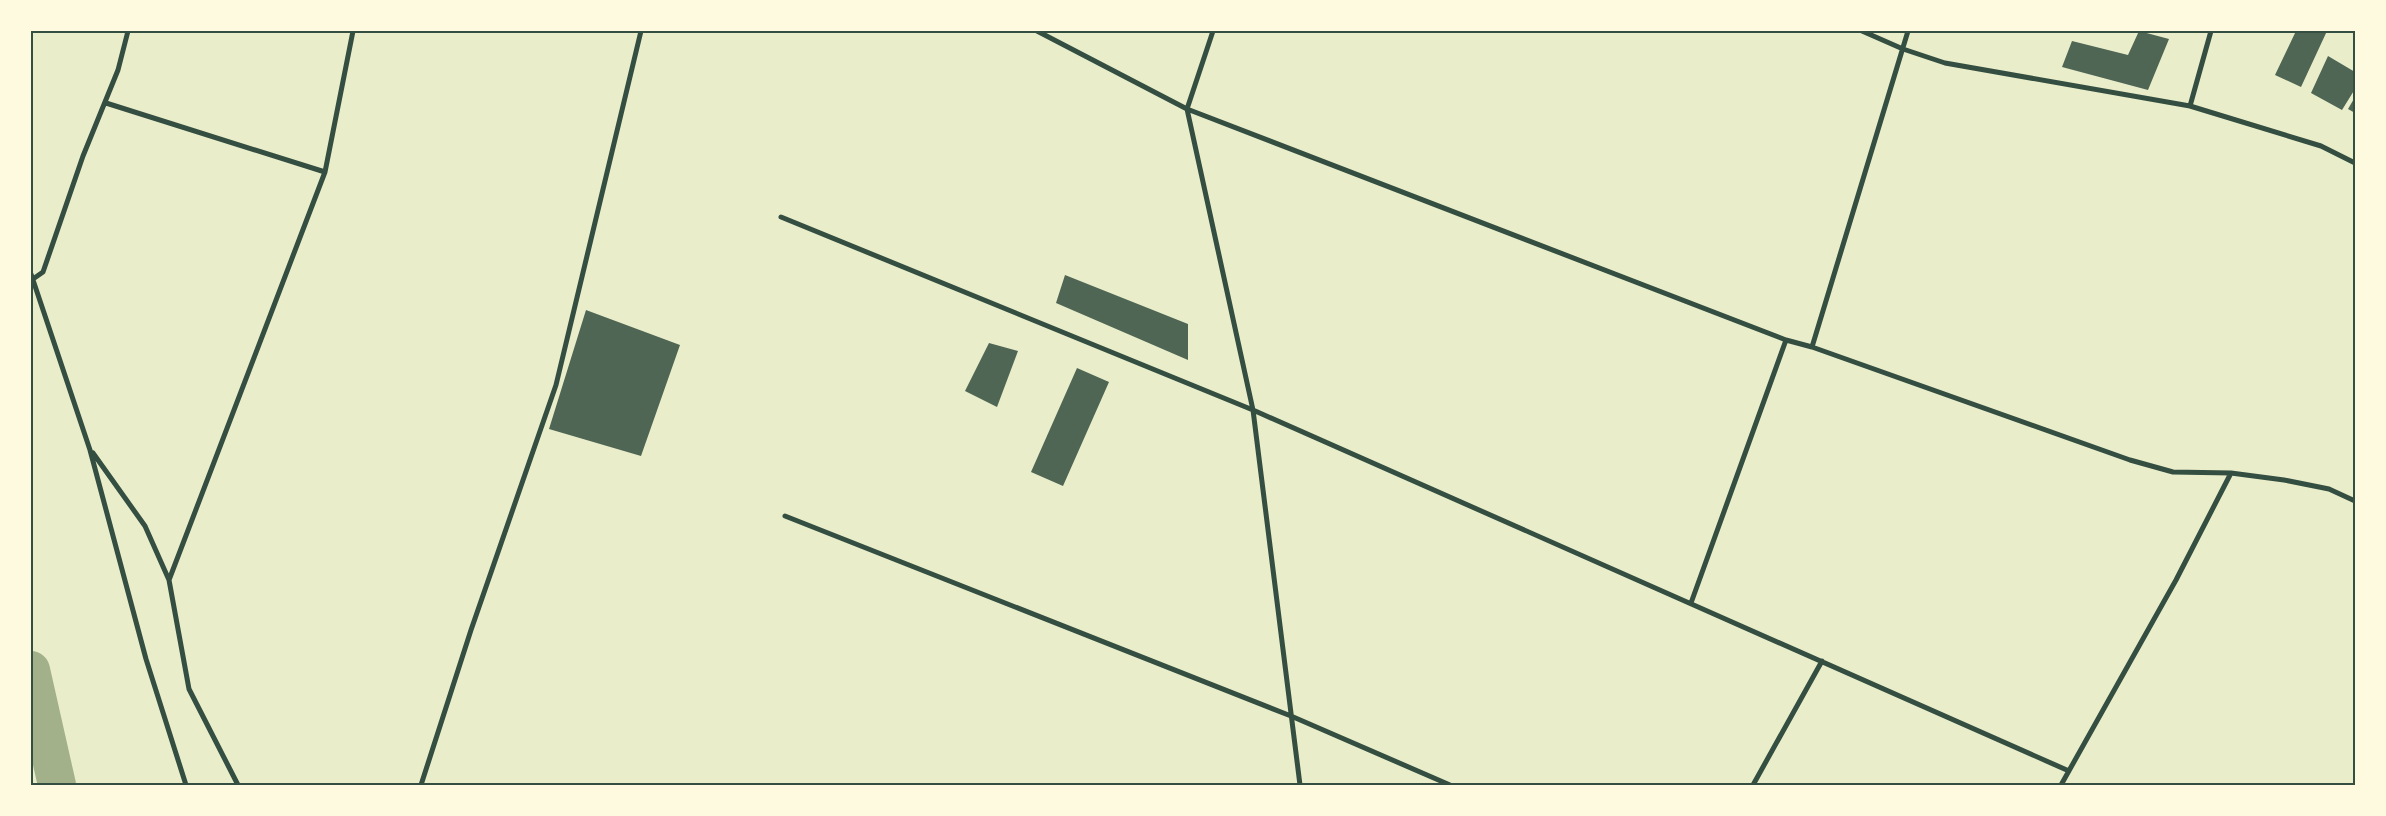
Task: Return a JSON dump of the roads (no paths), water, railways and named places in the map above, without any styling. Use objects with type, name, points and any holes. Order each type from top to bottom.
[{"type":"street","points":[[128,31],[124,53],[106,103],[83,156],[43,272],[32,276],[90,450],[146,659],[186,785]]},
{"type":"street","points":[[169,580],[325,172],[354,31]]},
{"type":"street","points":[[421,785],[471,630],[556,385],[641,31]]},
{"type":"street","points":[[1037,31],[1188,110],[1786,340],[1812,347],[2130,460],[2173,472],[2231,473],[2329,489],[2355,501]]},
{"type":"street","points":[[1213,31],[1188,110],[1254,410],[1300,785]]},
{"type":"street","points":[[1862,31],[1903,49],[1945,63],[2190,106],[2321,146],[2355,163]]},
{"type":"street","points":[[1812,347],[1908,31]]},
{"type":"street","points":[[2190,106],[2211,31]]},
{"type":"street","points":[[106,103],[325,172]]},
{"type":"street","points":[[781,217],[1254,410],[2069,771]]},
{"type":"street","points":[[1691,603],[1786,340]]},
{"type":"street","points":[[90,450],[145,526],[169,580],[188,689],[238,785]]},
{"type":"street","points":[[2061,785],[2176,580],[2231,473]]},
{"type":"street","points":[[786,516],[1291,716],[1450,785]]},
{"type":"street","points":[[1753,785],[1822,661]]},
{"type":"waterway","points":[[31,670],[57,785]]}]
